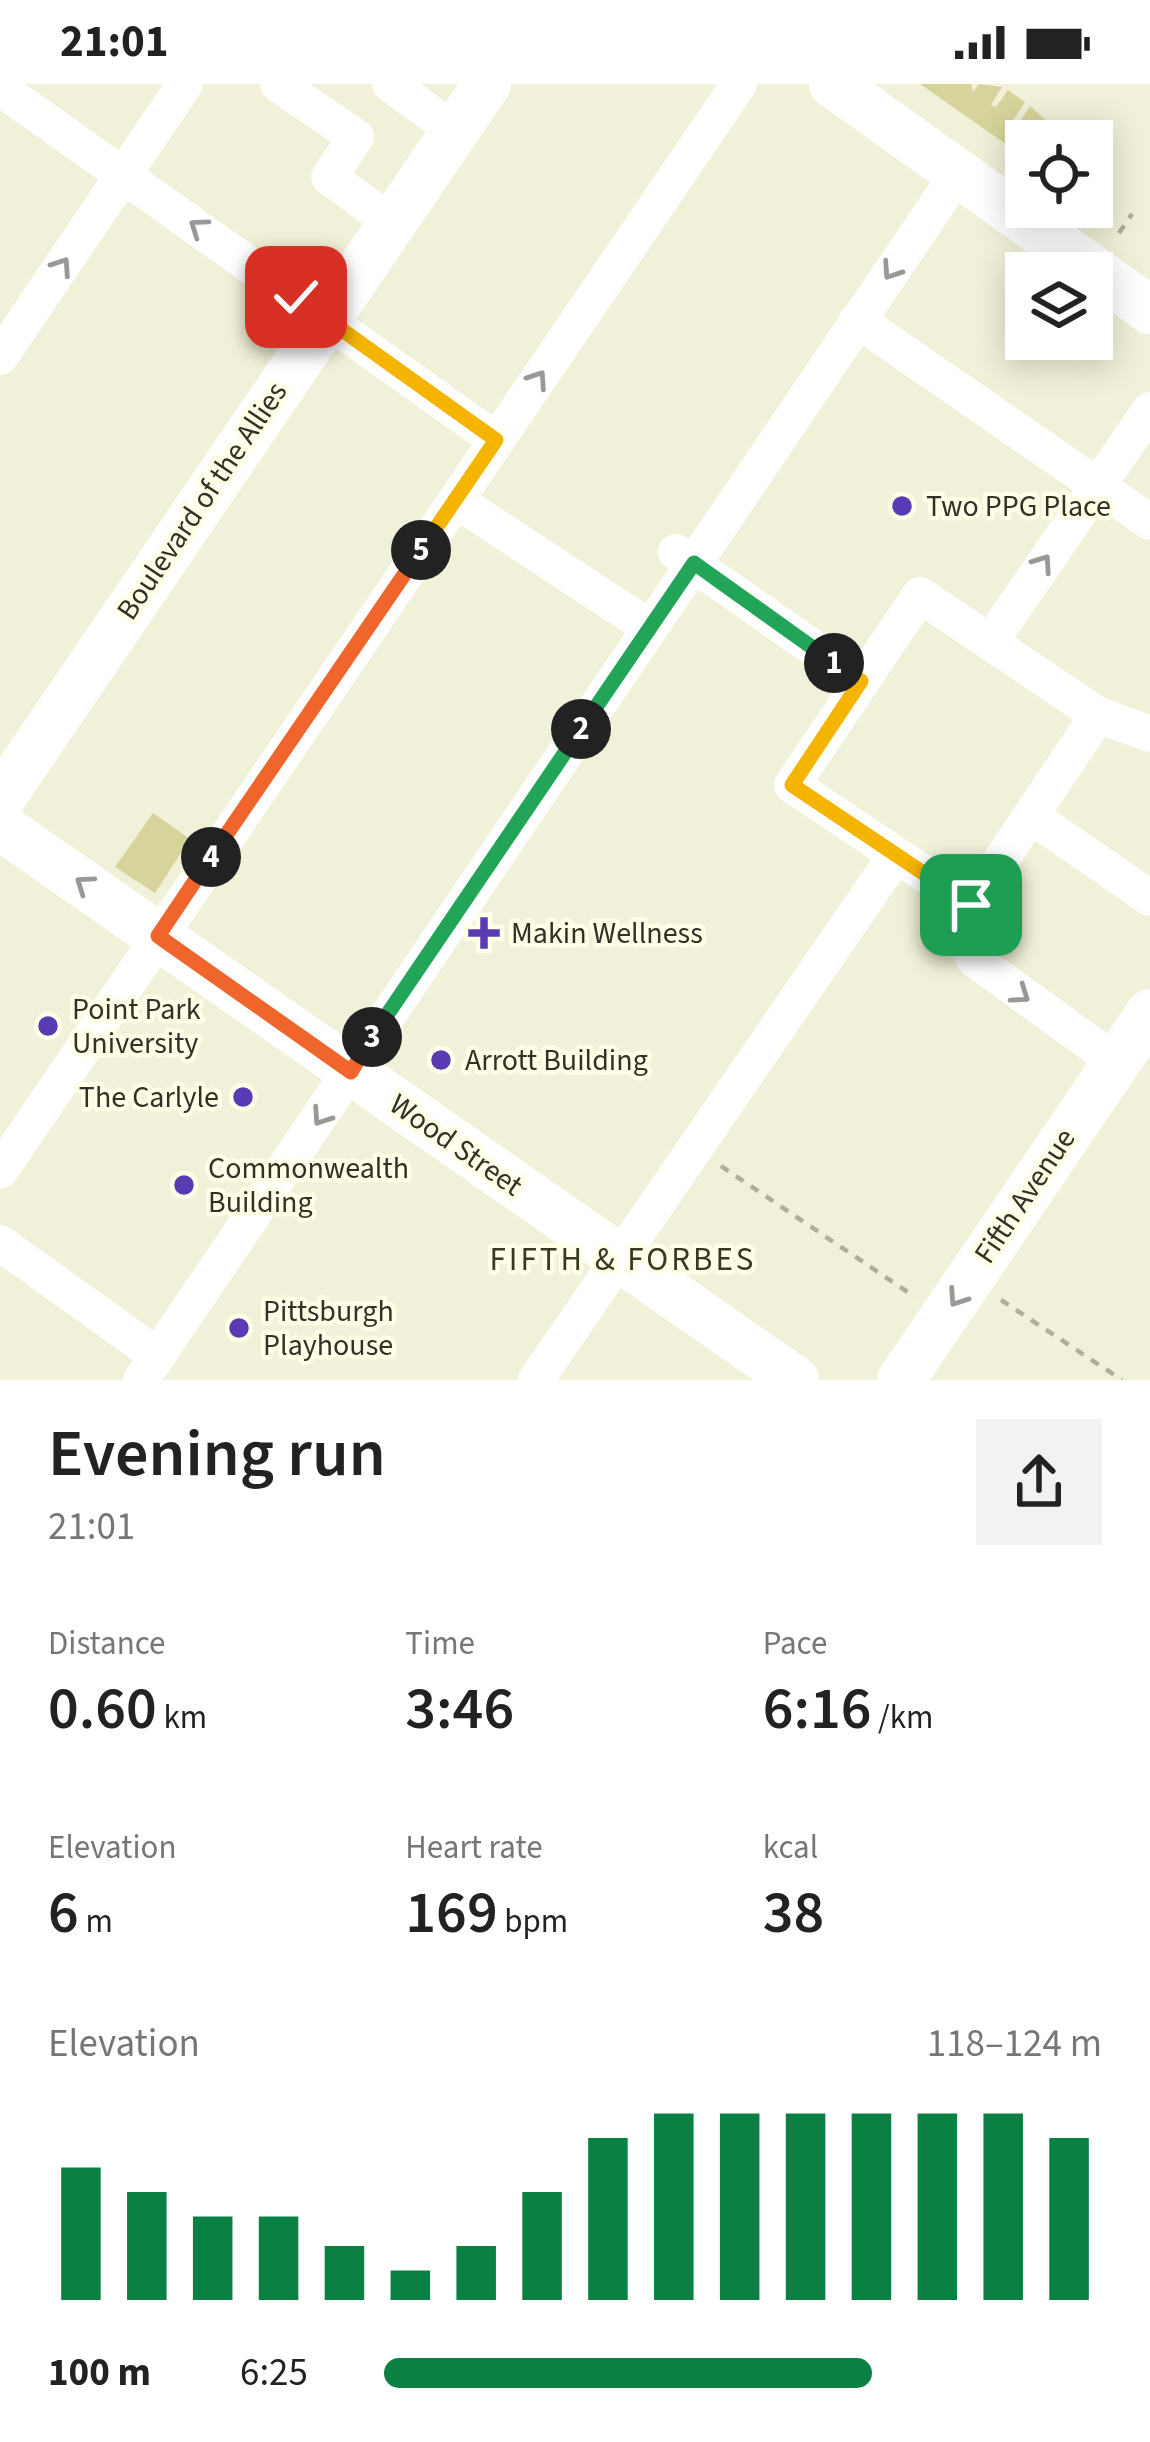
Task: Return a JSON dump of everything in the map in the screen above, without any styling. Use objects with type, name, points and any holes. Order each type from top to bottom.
[{"type":"main road","name":"Boulevard of the Allies","points":[[0,800],[487,84]]},
{"type":"main road","points":[[833,84],[1150,310]]},
{"type":"main road","name":"Wood Street","points":[[0,826],[795,1380]]},
{"type":"main road","name":"Fifth Avenue","points":[[901,1380],[1150,1013]]},
{"type":"street","points":[[0,357],[185,84]]},
{"type":"street","points":[[278,84],[356,137],[329,177],[392,223]]},
{"type":"street","points":[[390,84],[455,131]]},
{"type":"street","points":[[0,1171],[739,84]]},
{"type":"street","points":[[0,88],[496,440]]},
{"type":"street","points":[[0,1244],[150,1368],[351,1072],[685,558],[958,175]]},
{"type":"street","points":[[857,320],[1150,522]]},
{"type":"street","points":[[990,642],[1150,410]]},
{"type":"street","points":[[475,513],[632,616]]},
{"type":"street","points":[[685,558],[861,681]]},
{"type":"street","points":[[971,905],[792,785],[920,595],[1098,715],[1150,734]]},
{"type":"street","points":[[1098,715],[971,905],[965,942],[974,959],[1116,1062]]},
{"type":"street","points":[[1031,816],[1150,898]]},
{"type":"street","points":[[536,1380],[896,855]]},
{"type":"path","points":[[1119,233],[1132,214]]},
{"type":"path","points":[[711,1160],[923,1302]]},
{"type":"path","points":[[991,1293],[1122,1380]]},
{"type":"shaded area","points":[[920,84],[971,84],[973,92],[979,84],[1002,87],[991,105],[996,107],[1008,90],[1025,102],[1013,120],[1005,120],[1005,143]]},
{"type":"shaded area","points":[[1030,106],[1045,120],[1021,120]]},
{"type":"shaded area","points":[[153,813],[190,839],[155,893],[115,867]]},
{"type":"place","name":"Two PPG Place","points":[[902,506]]},
{"type":"place","name":"Makin Wellness","points":[[484,933]]},
{"type":"place","name":"Point Park University","points":[[48,1026]]},
{"type":"place","name":"Arrott Building","points":[[441,1060]]},
{"type":"place","name":"The Carlyle","points":[[243,1097]]},
{"type":"place","name":"Commonwealth Building","points":[[184,1185]]},
{"type":"place","name":"Pittsburgh Playhouse","points":[[239,1328]]},
{"type":"district","name":"FIFTH & FORBES","points":[[623,1259]]},
{"type":"route","points":[[296,297],[496,440],[158,936],[351,1072],[694,563],[861,681],[792,785],[971,905]]}]
